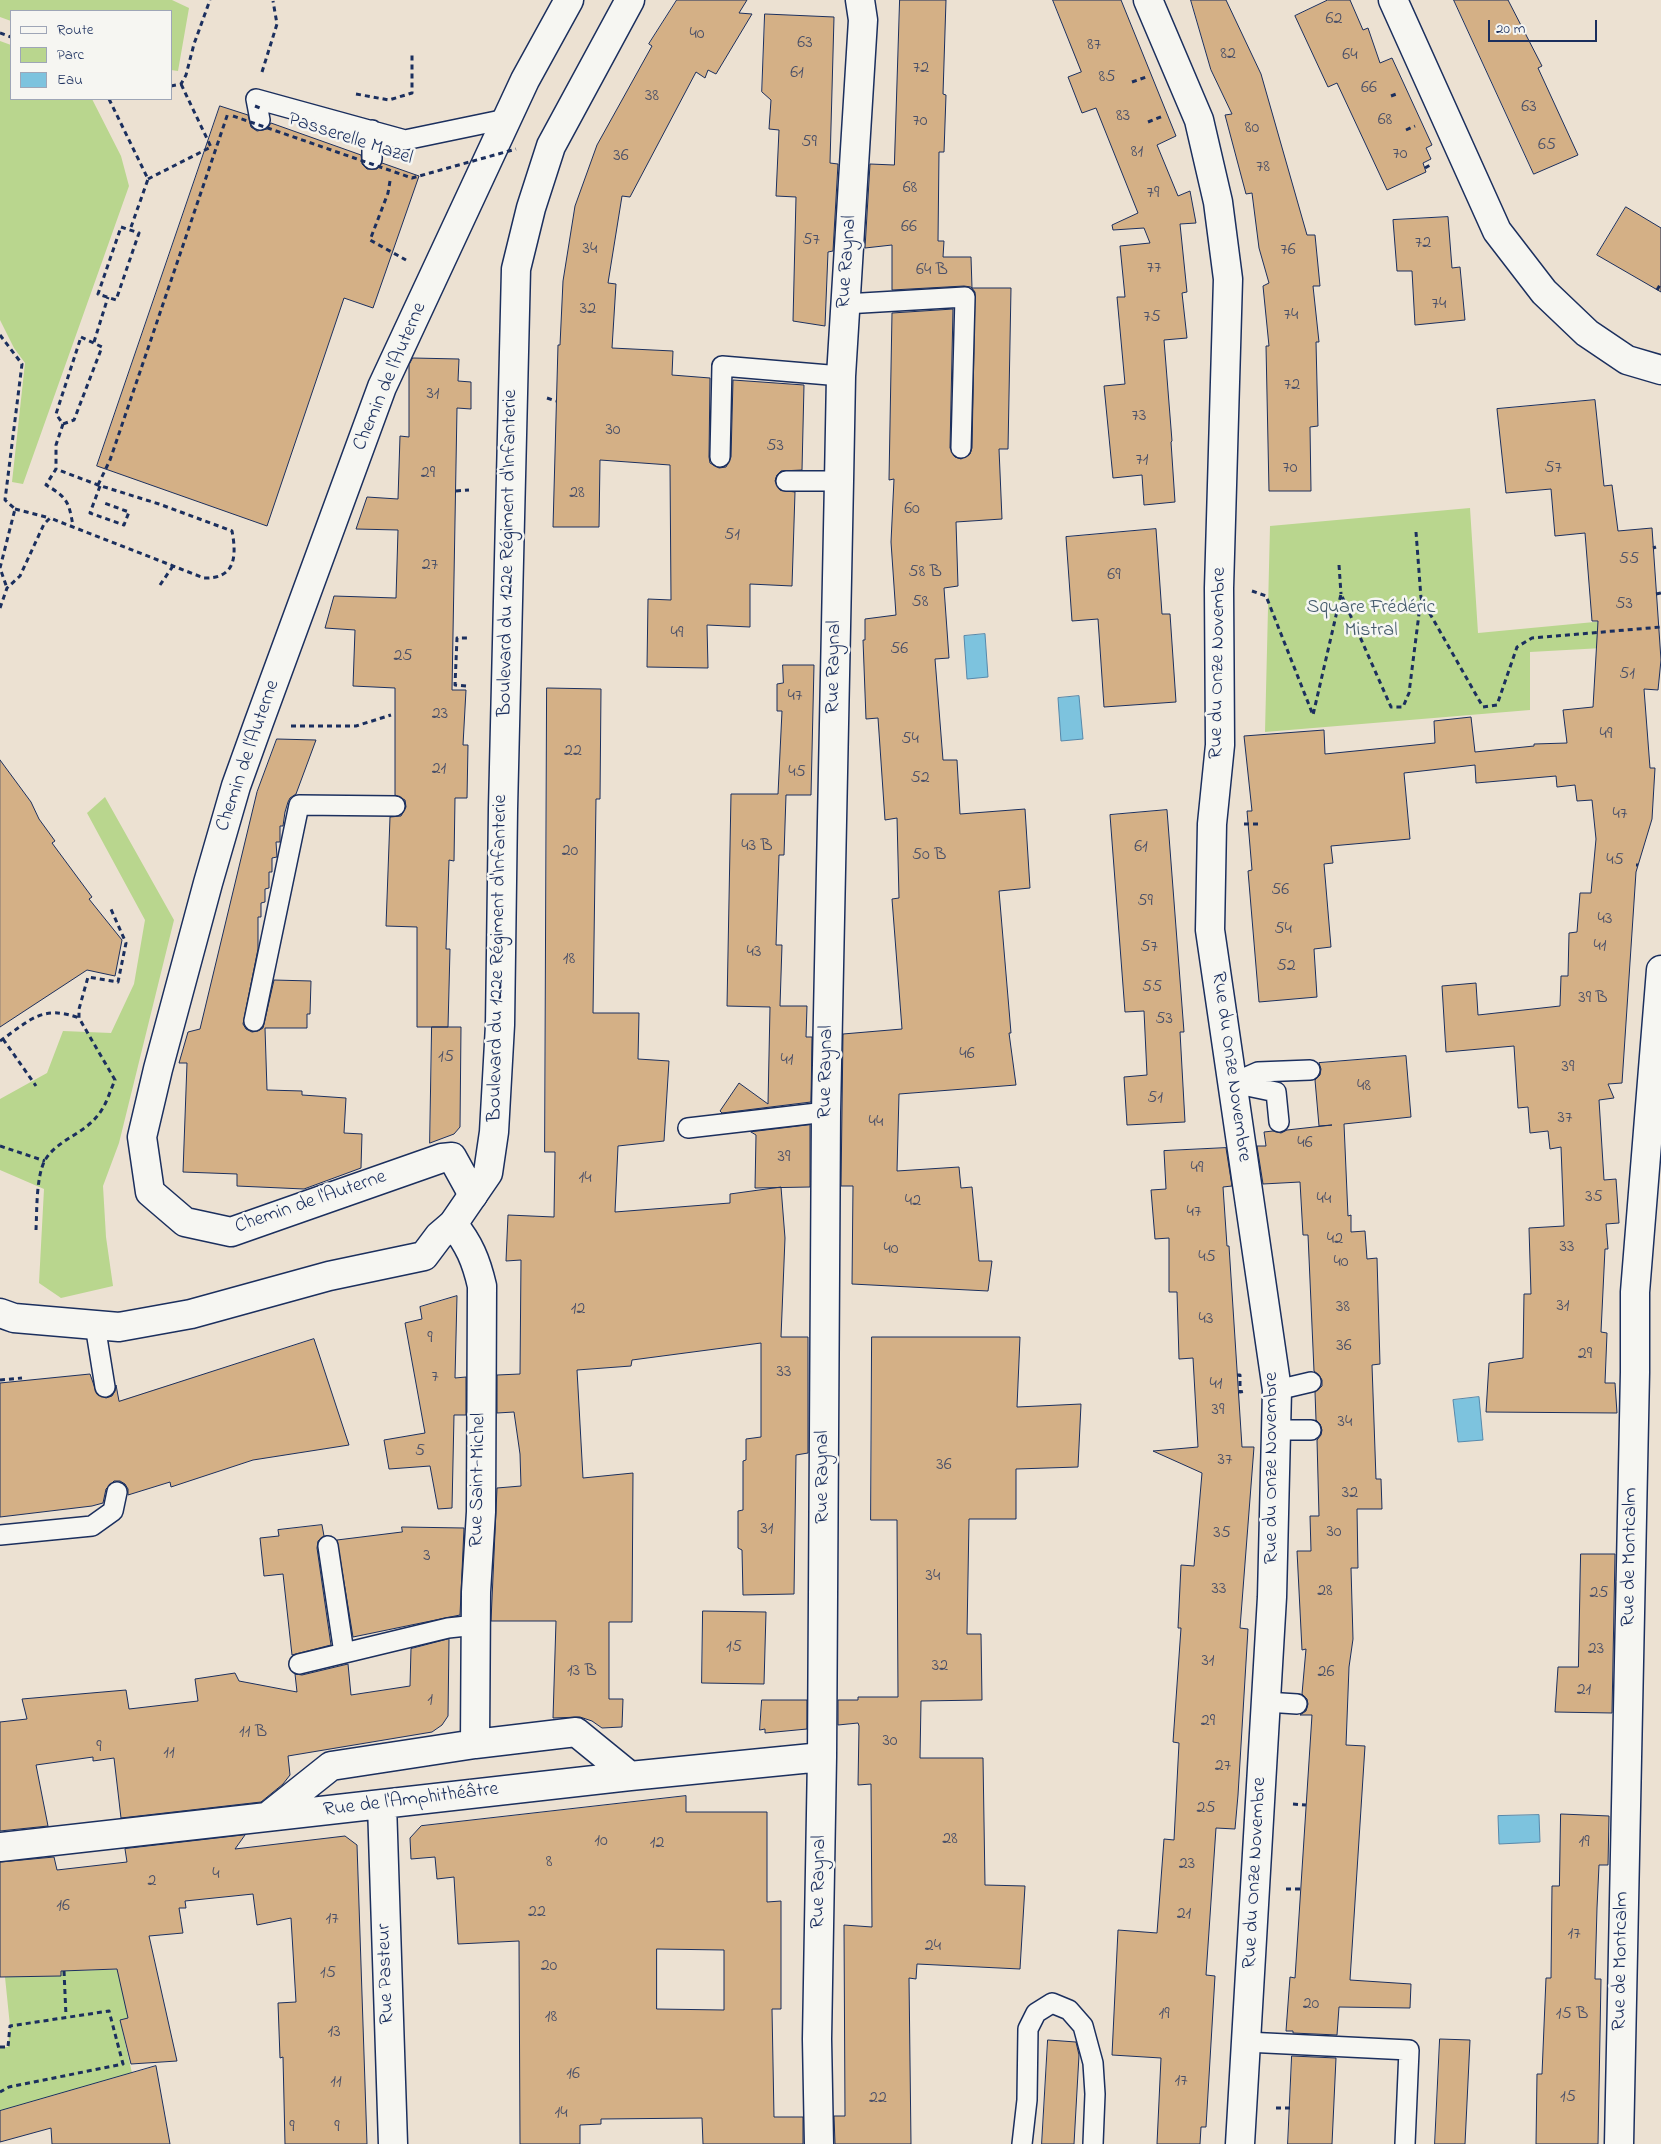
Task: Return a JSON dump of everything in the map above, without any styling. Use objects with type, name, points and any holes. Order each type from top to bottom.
[{"type":"street","name":"Chemin de l'Auterne","points":[[473,1195],[452,1157],[420,1166],[231,1232],[185,1222],[150,1192],[142,1137],[158,1069],[208,883],[234,795],[275,677],[382,387],[506,119],[569,0]]},
{"type":"street","name":"Boulevard du 122e Régiment d'Infanterie","points":[[446,1230],[488,1172],[494,1132],[500,1025],[503,809],[516,269],[531,208],[551,146],[630,0]]},
{"type":"street","name":"Rue Raynal","points":[[820,2144],[816,2039],[822,1757],[826,1112],[841,376],[863,20],[860,0]]},
{"type":"street","name":"Rue du Onze Novembre","points":[[1148,0],[1199,120],[1218,202],[1228,279],[1219,588],[1220,745],[1212,824],[1210,930],[1277,1390],[1272,1597],[1240,2144]]},
{"type":"street","points":[[1393,0],[1497,231],[1544,292],[1587,333],[1627,360],[1661,370]]},
{"type":"street","name":"Rue de Montcalm","points":[[1619,2144],[1635,1372],[1635,1292],[1661,972]]},
{"type":"street","points":[[0,1313],[14,1318],[119,1327],[191,1314],[329,1276],[416,1239],[446,1230]]},
{"type":"street","name":"Rue Saint-Michel","points":[[446,1230],[467,1242],[477,1265],[482,1286],[481,1512],[476,1592],[475,1744]]},
{"type":"street","points":[[267,1817],[331,1766],[475,1744],[576,1732],[630,1776]]},
{"type":"street","name":"Rue de l'Amphithéâtre","points":[[0,1847],[630,1776],[822,1757]]},
{"type":"street","name":"Rue Pasteur","points":[[382,1804],[393,2144]]},
{"type":"lane","points":[[258,108],[372,130],[405,140],[506,119]]},
{"type":"lane","points":[[372,130],[372,159]]},
{"type":"lane","points":[[845,304],[965,297],[961,448]]},
{"type":"lane","points":[[720,457],[722,366],[841,376]]},
{"type":"lane","points":[[786,481],[839,481]]},
{"type":"lane","points":[[254,1021],[299,805],[395,806]]},
{"type":"lane","points":[[1233,1083],[1258,1072],[1310,1070]]},
{"type":"lane","points":[[1233,1083],[1276,1092],[1280,1122]]},
{"type":"lane","points":[[688,1128],[826,1112]]},
{"type":"lane","points":[[95,1325],[105,1387]]},
{"type":"lane","points":[[1277,1390],[1311,1382]]},
{"type":"lane","points":[[1276,1430],[1311,1430]]},
{"type":"lane","points":[[0,1535],[92,1526],[113,1511],[117,1492]]},
{"type":"lane","points":[[328,1546],[344,1653]]},
{"type":"lane","points":[[300,1664],[448,1628],[476,1625]]},
{"type":"lane","points":[[1266,1702],[1297,1704]]},
{"type":"lane","points":[[1022,2144],[1027,2100],[1028,2029],[1036,2013],[1052,2003],[1069,2010],[1083,2026],[1092,2063],[1095,2094],[1093,2144]]},
{"type":"lane","points":[[1246,2042],[1409,2050],[1405,2144]]},
{"type":"path","points":[[172,86],[181,84],[186,75],[194,44],[210,0]]},
{"type":"path","points":[[262,73],[277,24],[273,1]]},
{"type":"path","points":[[353,94],[389,100],[412,93],[412,52]]},
{"type":"path","points":[[1132,82],[1138,80]]},
{"type":"path","points":[[130,230],[148,179],[211,147],[181,84]]},
{"type":"path","points":[[109,100],[148,179]]},
{"type":"path","points":[[104,503],[129,512],[124,524],[90,513],[110,460],[231,106]]},
{"type":"path","name":"Passerelle Mazel","points":[[232,116],[412,178],[516,149]]},
{"type":"path","points":[[1148,122],[1163,116]]},
{"type":"path","points":[[1406,130],[1411,128]]},
{"type":"path","points":[[1425,168],[1430,165]]},
{"type":"path","points":[[388,194],[370,240],[401,258]]},
{"type":"path","points":[[121,227],[139,233],[116,300],[108,297],[98,294],[121,227]]},
{"type":"path","points":[[1657,290],[1661,283]]},
{"type":"path","points":[[94,342],[108,297]]},
{"type":"path","points":[[0,335],[22,364],[5,500],[15,509],[73,526],[204,578],[218,578],[230,570],[236,550],[232,531],[159,504],[99,486],[56,469]]},
{"type":"path","points":[[81,337],[102,347],[74,420],[63,424],[56,414],[81,337]]},
{"type":"path","points":[[63,424],[56,445],[56,469],[46,485],[63,496],[70,505],[73,526]]},
{"type":"path","points":[[456,491],[469,490]]},
{"type":"path","points":[[7,588],[0,568],[15,509]]},
{"type":"path","points":[[0,608],[7,588],[20,576],[44,524],[50,518]]},
{"type":"path","points":[[1341,594],[1391,707],[1403,707],[1409,693],[1421,598],[1416,532]]},
{"type":"path","points":[[1219,588],[1240,586],[1266,596],[1313,715],[1341,594],[1340,564]]},
{"type":"path","points":[[160,585],[173,566]]},
{"type":"path","points":[[1656,594],[1661,593]]},
{"type":"path","points":[[1421,598],[1483,707],[1497,705],[1517,646],[1532,638],[1661,626]]},
{"type":"path","points":[[466,686],[456,685],[457,638],[469,638]]},
{"type":"path","points":[[289,726],[315,728],[356,726],[391,715]]},
{"type":"path","points":[[1242,824],[1258,824]]},
{"type":"path","points":[[36,1230],[40,1174],[45,1160],[56,1147],[76,1135],[99,1115],[115,1080],[79,1018],[79,1009],[88,977],[118,982],[126,943],[110,907]]},
{"type":"path","points":[[36,1086],[1,1040],[41,1013],[58,1013],[79,1018]]},
{"type":"path","points":[[0,1146],[45,1160]]},
{"type":"path","points":[[1237,1375],[1240,1375],[1240,1392]]},
{"type":"path","points":[[0,1380],[22,1378]]},
{"type":"path","points":[[64,1971],[66,2016]]},
{"type":"path","points":[[0,2047],[8,2047],[10,2026],[109,2011],[122,2064],[9,2087],[0,2092]]},
{"type":"green space","points":[[0,0],[172,0],[189,8],[178,71],[172,70],[172,10],[10,10],[10,21],[0,17]]},
{"type":"green space","points":[[0,41],[10,45],[10,100],[93,100],[121,156],[129,186],[23,484],[12,482],[25,363],[14,348],[0,320]]},
{"type":"green space","name":"Square Frédéric Mistral","points":[[1470,508],[1478,633],[1658,616],[1657,645],[1530,652],[1530,710],[1265,732],[1270,526]]},
{"type":"green space","points":[[105,797],[174,920],[119,1143],[103,1186],[106,1237],[113,1286],[61,1298],[39,1283],[44,1189],[0,1170],[0,1099],[47,1073],[63,1031],[111,1033],[134,984],[145,920],[87,813]]},
{"type":"green space","points":[[135,1969],[146,2015],[120,2020],[132,2073],[0,2111],[0,2047],[8,2047],[10,2026],[5,1977],[61,1976],[61,1971]]},
{"type":"water","points":[[985,634],[988,677],[967,679],[964,636]]},
{"type":"water","points":[[1079,696],[1083,739],[1061,741],[1058,698]]},
{"type":"water","points":[[1479,1397],[1483,1440],[1458,1442],[1453,1400]]},
{"type":"water","points":[[1539,1815],[1540,1842],[1499,1844],[1498,1816]]},
{"type":"building","points":[[677,0],[747,0],[739,13],[752,14],[716,74],[708,70],[705,78],[696,72],[630,197],[622,196],[608,283],[616,284],[612,348],[673,351],[672,375],[710,378],[709,457],[710,463],[719,468],[726,467],[731,457],[733,380],[804,385],[802,470],[781,471],[775,481],[780,490],[795,492],[792,586],[750,584],[750,627],[707,625],[708,668],[647,667],[648,599],[671,600],[670,465],[600,460],[599,527],[553,527],[558,345],[560,345],[563,281],[575,206],[597,145],[652,46],[649,44]]},
{"type":"building","points":[[900,0],[946,0],[943,94],[946,95],[944,152],[939,152],[938,241],[944,241],[943,257],[971,257],[972,288],[1011,288],[1008,449],[999,449],[1002,519],[956,522],[958,586],[944,588],[949,658],[935,659],[943,760],[957,760],[960,814],[1025,809],[1030,888],[999,891],[1011,1033],[1009,1033],[1016,1085],[899,1094],[897,1171],[959,1167],[961,1188],[972,1187],[979,1261],[992,1261],[988,1291],[852,1284],[853,1186],[841,1186],[843,1034],[902,1029],[892,899],[899,898],[897,818],[885,820],[878,718],[866,719],[863,640],[865,640],[865,619],[896,615],[891,542],[894,479],[889,480],[892,313],[953,309],[950,448],[955,457],[961,459],[970,454],[972,448],[975,292],[971,287],[964,286],[892,290],[892,245],[865,248],[870,164],[894,165]]},
{"type":"building","points":[[1053,0],[1121,0],[1176,136],[1157,145],[1178,196],[1190,191],[1196,223],[1180,224],[1187,292],[1182,293],[1187,338],[1164,340],[1175,502],[1144,505],[1142,475],[1113,478],[1104,386],[1125,384],[1117,297],[1125,297],[1120,246],[1150,243],[1144,228],[1113,230],[1112,225],[1138,213],[1096,108],[1082,113],[1068,77],[1081,72]]},
{"type":"building","points":[[1191,0],[1226,0],[1261,74],[1307,235],[1315,235],[1320,286],[1313,286],[1319,342],[1316,342],[1318,426],[1310,427],[1311,491],[1269,491],[1266,346],[1269,346],[1263,286],[1269,283],[1259,248],[1252,193],[1246,194],[1225,115],[1232,114],[1211,70]]},
{"type":"building","points":[[1328,0],[1350,0],[1363,30],[1368,28],[1380,63],[1392,58],[1432,145],[1426,148],[1431,159],[1423,163],[1426,172],[1387,190],[1337,83],[1328,87],[1295,16]]},
{"type":"building","points":[[1454,0],[1508,0],[1542,66],[1538,68],[1578,155],[1534,174]]},
{"type":"building","points":[[765,14],[834,17],[830,163],[838,164],[833,251],[828,252],[825,326],[793,321],[796,197],[776,196],[779,130],[769,129],[771,100],[762,92]]},
{"type":"building","points":[[220,106],[248,115],[251,127],[257,131],[267,129],[271,123],[361,155],[362,164],[367,169],[377,169],[382,163],[419,176],[373,308],[344,298],[267,526],[97,466]]},
{"type":"building","points":[[1626,207],[1661,228],[1661,292],[1597,255]]},
{"type":"building","points":[[1448,217],[1452,268],[1460,267],[1465,320],[1415,325],[1412,271],[1397,271],[1393,220]]},
{"type":"building","points":[[413,358],[459,359],[458,381],[471,382],[471,409],[457,408],[452,690],[466,690],[463,745],[468,745],[467,798],[455,798],[454,861],[449,860],[446,949],[450,949],[448,1027],[417,1027],[417,927],[386,926],[390,817],[401,816],[406,807],[405,800],[395,795],[395,688],[353,686],[355,630],[325,628],[334,596],[396,598],[398,530],[356,529],[367,497],[398,499],[400,436],[409,437],[409,365]]},
{"type":"building","points":[[1595,400],[1604,486],[1612,485],[1618,531],[1652,528],[1661,660],[1658,690],[1644,689],[1650,768],[1655,768],[1652,819],[1636,872],[1622,1083],[1608,1084],[1614,1098],[1599,1100],[1604,1180],[1616,1179],[1619,1223],[1606,1224],[1608,1249],[1605,1249],[1601,1332],[1607,1333],[1605,1383],[1615,1383],[1617,1413],[1486,1412],[1489,1363],[1523,1358],[1524,1294],[1531,1294],[1529,1228],[1564,1226],[1561,1147],[1550,1149],[1548,1131],[1530,1133],[1528,1107],[1518,1108],[1514,1046],[1446,1052],[1442,986],[1476,983],[1478,1015],[1560,1006],[1561,976],[1568,976],[1569,933],[1577,932],[1580,893],[1591,893],[1596,839],[1592,800],[1577,801],[1575,785],[1557,787],[1556,776],[1476,783],[1475,765],[1404,773],[1410,839],[1331,846],[1333,863],[1324,864],[1331,947],[1314,949],[1317,997],[1259,1002],[1248,871],[1252,870],[1247,811],[1252,811],[1244,736],[1324,730],[1325,754],[1435,743],[1434,721],[1471,717],[1475,752],[1534,746],[1534,744],[1567,743],[1563,710],[1593,707],[1598,621],[1592,621],[1585,533],[1555,536],[1551,489],[1506,493],[1497,409]]},
{"type":"building","points":[[1156,529],[1162,614],[1170,614],[1176,702],[1104,707],[1098,619],[1072,621],[1066,537]]},
{"type":"building","points":[[783,665],[814,665],[811,795],[786,795],[784,855],[779,855],[776,945],[782,945],[780,1006],[807,1006],[806,1037],[812,1037],[811,1102],[722,1113],[720,1111],[739,1083],[768,1104],[770,1007],[727,1006],[731,794],[778,794],[782,711],[777,711],[777,684],[783,683]]},
{"type":"building","points":[[547,688],[601,689],[600,799],[596,799],[593,1013],[639,1013],[638,1059],[669,1061],[664,1141],[618,1146],[615,1212],[730,1203],[730,1194],[781,1187],[785,1238],[781,1337],[808,1337],[808,1453],[796,1455],[794,1594],[743,1595],[742,1550],[738,1548],[738,1511],[743,1510],[743,1461],[746,1460],[746,1439],[761,1437],[761,1343],[632,1360],[631,1366],[577,1370],[583,1478],[633,1473],[632,1622],[609,1622],[609,1699],[623,1699],[622,1727],[602,1728],[592,1721],[580,1717],[553,1718],[556,1621],[491,1621],[497,1488],[521,1486],[520,1454],[514,1412],[497,1413],[497,1375],[520,1374],[521,1260],[506,1261],[508,1215],[554,1217],[555,1152],[545,1152]]},
{"type":"building","points":[[277,739],[316,740],[296,794],[288,802],[283,826],[280,826],[280,842],[276,842],[277,857],[272,858],[272,872],[269,872],[269,888],[265,889],[265,902],[261,903],[261,917],[258,917],[258,949],[243,1024],[246,1029],[252,1032],[263,1028],[274,980],[311,981],[310,1014],[307,1014],[307,1028],[265,1028],[267,1090],[302,1091],[302,1095],[346,1098],[344,1133],[362,1134],[361,1168],[304,1189],[237,1186],[237,1174],[183,1172],[187,1063],[179,1063],[188,1032],[200,1029],[257,792]]},
{"type":"building","points":[[0,760],[31,802],[39,819],[55,841],[52,843],[92,897],[89,899],[122,940],[115,976],[87,970],[0,1027]]},
{"type":"building","points":[[1167,810],[1184,1032],[1180,1032],[1185,1122],[1127,1125],[1124,1077],[1147,1075],[1144,1011],[1125,1012],[1110,815]]},
{"type":"building","points":[[432,1027],[461,1027],[460,1127],[454,1134],[430,1143]]},
{"type":"building","points":[[1406,1056],[1411,1117],[1344,1124],[1348,1216],[1351,1215],[1351,1232],[1365,1231],[1367,1259],[1377,1258],[1380,1364],[1372,1365],[1376,1479],[1381,1479],[1382,1509],[1357,1509],[1358,1568],[1351,1568],[1353,1639],[1349,1667],[1346,1745],[1365,1746],[1350,1980],[1411,1984],[1410,2008],[1339,2007],[1337,2035],[1293,2033],[1293,2031],[1286,2031],[1290,1977],[1295,1978],[1312,1715],[1300,1715],[1306,1711],[1308,1704],[1307,1699],[1302,1694],[1306,1649],[1302,1650],[1297,1551],[1311,1551],[1310,1516],[1319,1516],[1317,1440],[1322,1430],[1316,1420],[1315,1392],[1322,1386],[1322,1380],[1314,1371],[1308,1235],[1303,1235],[1300,1182],[1263,1184],[1257,1146],[1266,1146],[1264,1132],[1273,1131],[1281,1133],[1287,1130],[1332,1125],[1319,1126],[1315,1080],[1320,1075],[1319,1063]]},
{"type":"building","points":[[810,1125],[810,1187],[755,1188],[756,1135],[751,1132]]},
{"type":"building","points":[[1226,1148],[1232,1186],[1223,1187],[1227,1246],[1229,1246],[1242,1447],[1254,1447],[1240,1628],[1248,1629],[1238,1795],[1235,1829],[1216,1828],[1206,1975],[1215,1976],[1206,2127],[1201,2127],[1200,2144],[1157,2144],[1161,2058],[1112,2055],[1118,1930],[1157,1933],[1164,1839],[1174,1840],[1179,1743],[1173,1742],[1181,1628],[1178,1628],[1181,1565],[1194,1566],[1202,1473],[1153,1451],[1198,1447],[1193,1358],[1179,1359],[1177,1292],[1169,1292],[1169,1238],[1155,1239],[1151,1190],[1166,1189],[1164,1151]]},
{"type":"building","points":[[457,1296],[455,1378],[466,1377],[466,1415],[454,1415],[452,1508],[438,1509],[430,1466],[389,1469],[384,1440],[425,1433],[405,1323],[422,1319],[420,1307]]},
{"type":"building","points":[[872,1337],[1020,1337],[1017,1407],[1081,1404],[1078,1467],[1016,1469],[1016,1519],[969,1519],[967,1634],[981,1634],[982,1700],[921,1701],[920,1758],[983,1758],[985,1885],[1025,1886],[1020,1969],[917,1964],[916,1979],[909,1978],[911,2144],[835,2144],[834,2116],[845,2116],[844,1925],[872,1927],[871,1784],[858,1785],[859,1726],[858,1723],[838,1725],[838,1700],[858,1700],[858,1697],[898,1697],[897,1520],[871,1520]]},
{"type":"building","points":[[314,1339],[349,1445],[253,1460],[171,1487],[170,1482],[128,1495],[128,1489],[125,1484],[120,1481],[114,1481],[106,1489],[103,1503],[0,1517],[0,1383],[90,1374],[97,1394],[106,1398],[112,1396],[116,1385],[119,1401]]},
{"type":"building","points":[[322,1525],[324,1536],[318,1541],[317,1548],[331,1645],[292,1655],[283,1574],[264,1576],[260,1538],[279,1536],[278,1530]]},
{"type":"building","points":[[402,1527],[464,1528],[460,1615],[353,1637],[337,1540],[402,1532]]},
{"type":"building","points":[[1581,1554],[1615,1554],[1612,1713],[1555,1712],[1558,1667],[1578,1667]]},
{"type":"building","points":[[703,1611],[766,1612],[764,1684],[702,1683]]},
{"type":"building","points":[[449,1639],[448,1716],[442,1725],[432,1732],[288,1756],[290,1775],[283,1784],[261,1802],[121,1818],[114,1758],[93,1761],[93,1757],[36,1765],[48,1826],[0,1831],[0,1722],[27,1719],[22,1699],[126,1690],[129,1709],[198,1701],[195,1679],[235,1673],[239,1681],[297,1692],[295,1674],[302,1675],[348,1664],[351,1695],[410,1686],[411,1649]]},
{"type":"building","points":[[762,1700],[807,1700],[807,1729],[765,1733],[765,1729],[760,1730]]},
{"type":"building","points":[[686,1796],[686,1812],[767,1812],[767,1902],[781,1901],[781,2009],[772,2009],[774,2117],[803,2117],[803,2144],[703,2144],[702,2118],[601,2119],[601,2124],[580,2125],[580,2144],[520,2144],[519,1941],[458,1944],[454,1877],[437,1879],[435,1857],[411,1859],[410,1838],[421,1826]],"holes":[[[657,1949],[724,1950],[724,2010],[657,2009]]]},
{"type":"building","points":[[1561,1814],[1609,1816],[1608,1865],[1599,1865],[1597,1908],[1595,1979],[1601,1979],[1598,2144],[1536,2144],[1537,2074],[1542,2074],[1546,1978],[1551,1978],[1552,1886],[1559,1886]]},
{"type":"building","points":[[245,1835],[235,1849],[345,1836],[357,1845],[367,2144],[285,2144],[283,2057],[280,2058],[278,2003],[296,2002],[291,1918],[257,1925],[253,1894],[185,1901],[186,1908],[179,1908],[183,1933],[149,1936],[177,2061],[131,2064],[120,2020],[128,2018],[117,1969],[61,1971],[61,1976],[0,1977],[0,1862],[54,1857],[57,1870],[127,1862],[125,1849]]},
{"type":"building","points":[[1440,2039],[1470,2040],[1465,2144],[1435,2144]]},
{"type":"building","points":[[1048,2040],[1076,2042],[1079,2055],[1074,2144],[1042,2144]]},
{"type":"building","points":[[1292,2056],[1336,2058],[1332,2144],[1288,2144]]},
{"type":"building","points":[[156,2066],[170,2144],[52,2144],[51,2128],[0,2142],[0,2111]]}]
